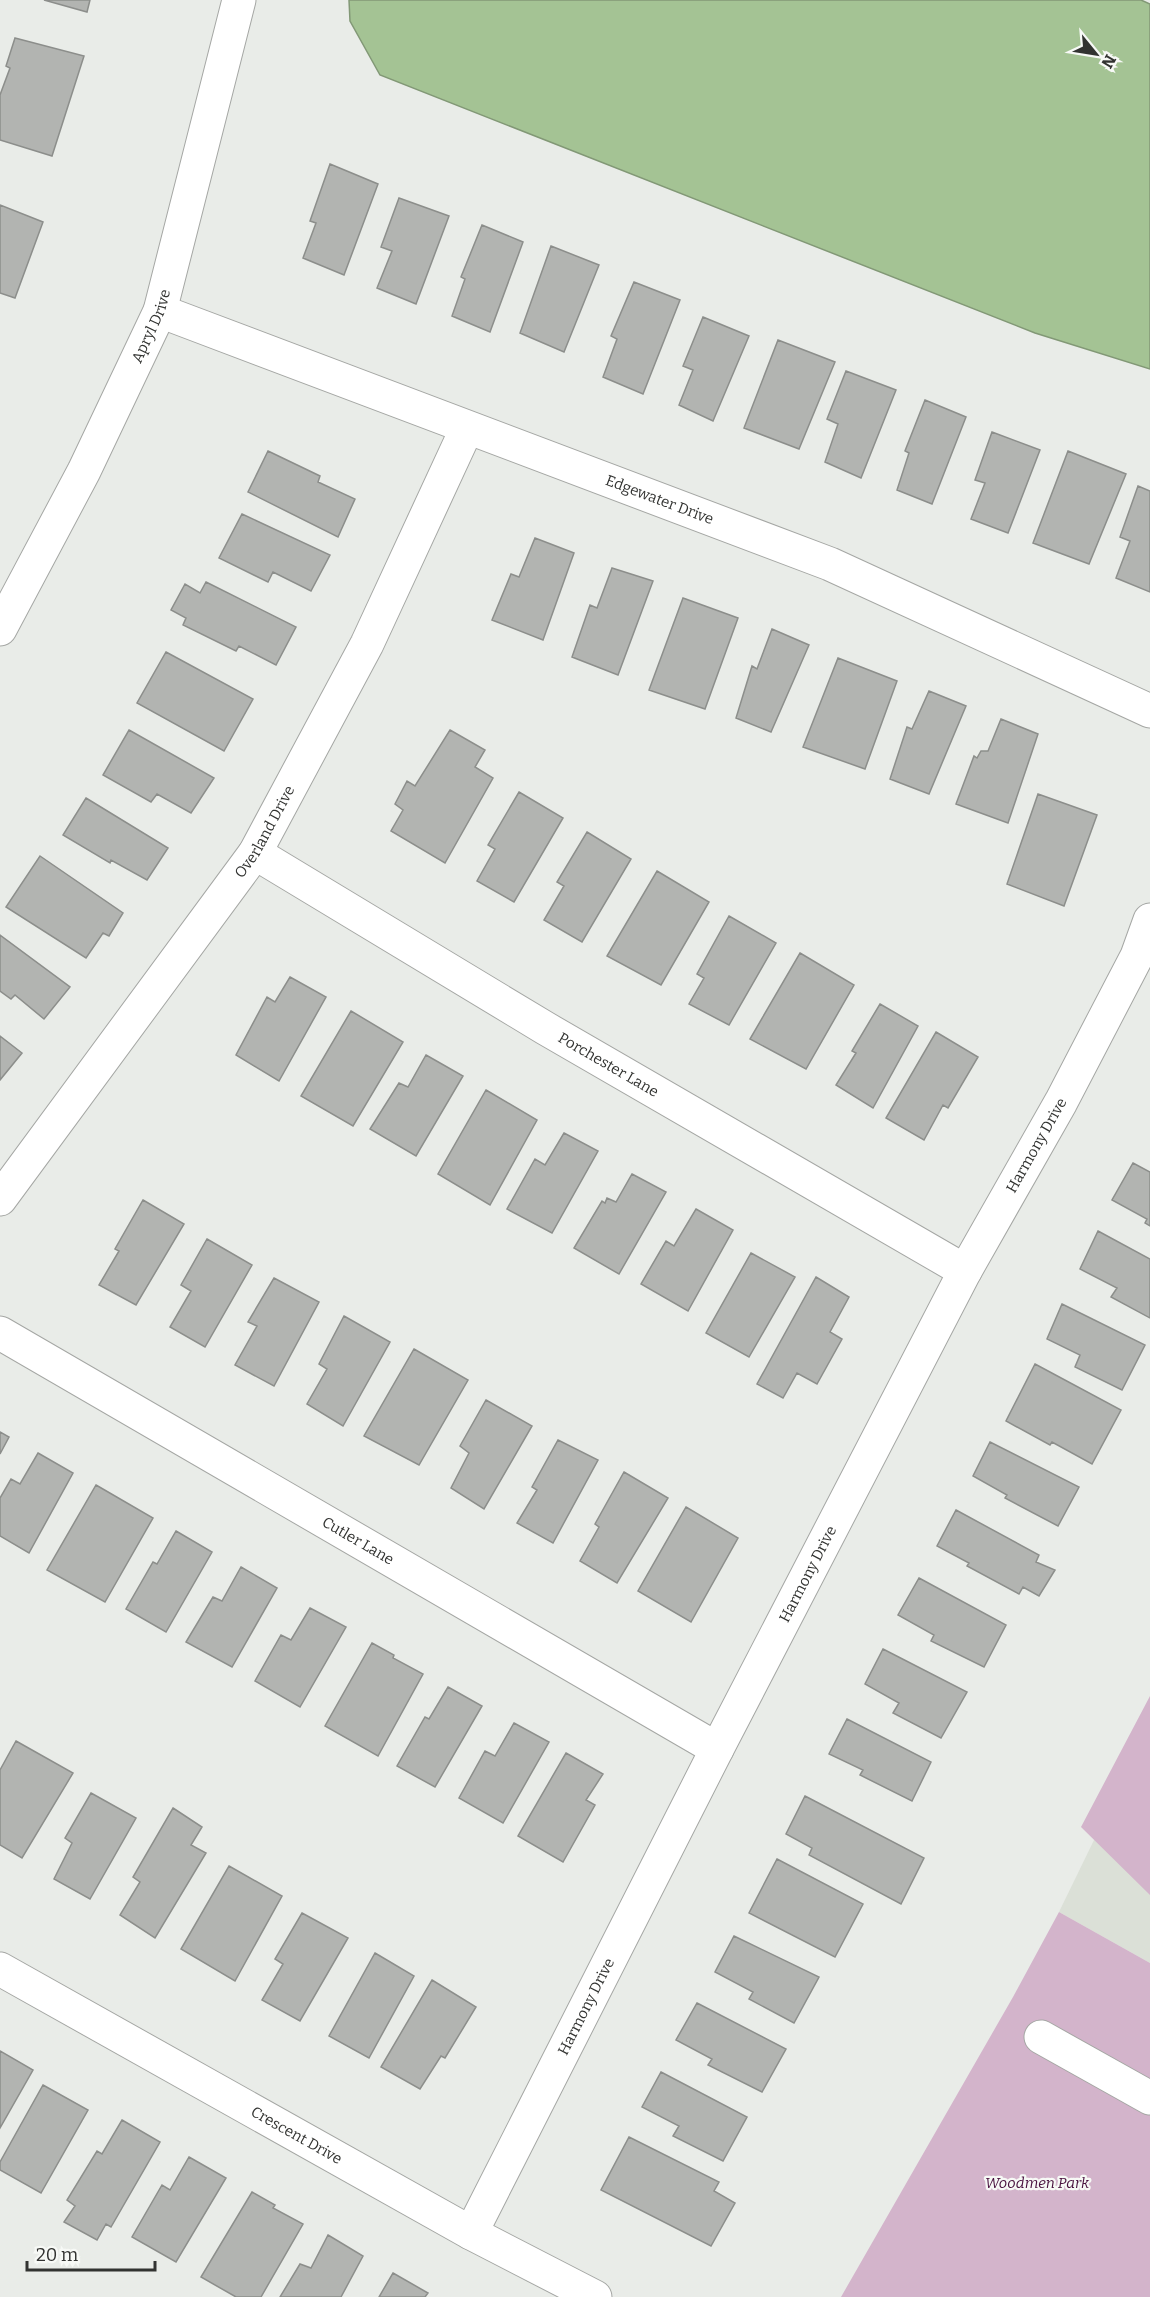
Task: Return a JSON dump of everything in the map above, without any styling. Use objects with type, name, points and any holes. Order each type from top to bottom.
[{"type":"street","name":"Apryl Drive","points":[[0,629],[84,471],[160,311],[239,0]]},
{"type":"street","name":"Edgewater Drive","points":[[160,311],[830,564],[1150,711]]},
{"type":"street","name":"Overland Drive","points":[[0,1198],[255,853],[367,644],[467,428]]},
{"type":"street","name":"Porchester Lane","points":[[255,853],[545,1028],[965,1272]]},
{"type":"street","name":"Harmony Drive","points":[[471,2233],[717,1749],[965,1272],[1067,1092],[1137,956],[1150,920]]},
{"type":"street","name":"Cutler Lane","points":[[0,1334],[717,1749]]},
{"type":"street","name":"Crescent Drive","points":[[0,1970],[471,2233],[595,2297]]},
{"type":"street","points":[[1041,2037],[1150,2098]]},
{"type":"shaded area","points":[[349,0],[1141,0],[1150,4],[1150,369],[1035,333],[380,75],[350,21]]},
{"type":"shaded area","points":[[1150,1725],[1150,1963],[1059,1912]]},
{"type":"green space","points":[[1150,1696],[1150,1895],[1081,1827]]},
{"type":"green space","name":"Woodmen Park","points":[[1059,1912],[1150,1963],[1150,2297],[841,2297],[1013,1997]]},
{"type":"building","points":[[44,0],[90,0],[87,12]]},
{"type":"building","points":[[15,38],[84,56],[52,156],[0,140],[0,95],[10,68],[6,66]]},
{"type":"building","points":[[330,164],[378,184],[344,275],[303,258],[316,223],[310,221]]},
{"type":"building","points":[[399,198],[449,216],[416,304],[377,288],[392,251],[381,247]]},
{"type":"building","points":[[0,205],[43,222],[15,298],[0,293]]},
{"type":"building","points":[[482,225],[523,242],[490,332],[452,316],[465,279],[461,277]]},
{"type":"building","points":[[551,246],[599,265],[564,352],[520,333]]},
{"type":"building","points":[[634,282],[680,300],[643,394],[603,377],[617,339],[611,336]]},
{"type":"building","points":[[703,317],[749,336],[713,421],[679,405],[693,370],[683,366]]},
{"type":"building","points":[[778,340],[835,362],[799,449],[744,428]]},
{"type":"building","points":[[846,371],[896,390],[861,478],[825,462],[838,424],[827,419]]},
{"type":"building","points":[[925,400],[966,417],[932,504],[897,490],[909,453],[905,451]]},
{"type":"building","points":[[992,432],[1040,450],[1008,533],[971,519],[985,483],[975,480]]},
{"type":"building","points":[[268,451],[320,476],[318,482],[355,499],[338,537],[248,492]]},
{"type":"building","points":[[1068,451],[1126,474],[1089,564],[1033,543]]},
{"type":"building","points":[[1138,486],[1150,491],[1150,592],[1116,578],[1130,541],[1120,537]]},
{"type":"building","points":[[242,514],[330,555],[311,591],[273,572],[268,582],[219,558]]},
{"type":"building","points":[[535,538],[574,553],[543,640],[492,620],[511,574],[519,577]]},
{"type":"building","points":[[612,568],[653,581],[618,675],[572,657],[590,605],[597,608]]},
{"type":"building","points":[[206,582],[296,627],[276,665],[239,646],[236,651],[183,625],[186,618],[171,610],[185,584],[200,593]]},
{"type":"building","points":[[683,598],[738,618],[705,709],[649,690]]},
{"type":"building","points":[[772,629],[809,645],[771,732],[736,718],[752,666],[757,669]]},
{"type":"building","points":[[166,652],[253,699],[224,751],[137,703]]},
{"type":"building","points":[[838,658],[897,681],[865,769],[803,747]]},
{"type":"building","points":[[929,691],[966,706],[929,794],[890,779],[907,727],[912,729]]},
{"type":"building","points":[[1001,719],[1038,734],[1008,823],[956,804],[974,756],[977,758],[981,751],[988,751]]},
{"type":"building","points":[[129,730],[214,778],[191,813],[157,794],[151,802],[103,775]]},
{"type":"building","points":[[450,730],[485,750],[475,767],[493,778],[445,863],[391,831],[403,810],[395,804],[407,781],[415,786]]},
{"type":"building","points":[[519,792],[563,818],[514,902],[477,881],[495,849],[488,845]]},
{"type":"building","points":[[1038,794],[1097,815],[1064,906],[1007,884]]},
{"type":"building","points":[[86,798],[168,848],[147,880],[111,860],[110,863],[63,835]]},
{"type":"building","points":[[587,832],[631,859],[582,942],[544,920],[564,886],[557,882]]},
{"type":"building","points":[[40,856],[123,913],[109,936],[103,933],[86,958],[6,907]]},
{"type":"building","points":[[657,871],[709,902],[661,985],[607,956]]},
{"type":"building","points":[[729,916],[776,943],[729,1025],[689,1004],[704,978],[697,974]]},
{"type":"building","points":[[0,935],[70,987],[44,1019],[15,995],[11,999],[0,991]]},
{"type":"building","points":[[800,953],[854,985],[806,1069],[750,1039]]},
{"type":"building","points":[[290,977],[326,997],[279,1081],[236,1055],[267,997],[275,1002]]},
{"type":"building","points":[[880,1004],[918,1026],[873,1108],[836,1085],[856,1053],[852,1051]]},
{"type":"building","points":[[351,1011],[403,1042],[353,1126],[301,1096]]},
{"type":"building","points":[[936,1032],[978,1057],[948,1108],[943,1105],[924,1140],[886,1118]]},
{"type":"building","points":[[0,1036],[22,1053],[0,1080]]},
{"type":"building","points":[[426,1055],[463,1076],[416,1156],[370,1129],[399,1083],[408,1087]]},
{"type":"building","points":[[486,1090],[537,1120],[490,1205],[438,1174]]},
{"type":"building","points":[[564,1133],[598,1151],[552,1233],[507,1209],[535,1159],[545,1165]]},
{"type":"building","points":[[1133,1163],[1150,1172],[1150,1226],[1145,1223],[1147,1219],[1112,1200]]},
{"type":"building","points":[[632,1174],[666,1192],[619,1274],[574,1248],[602,1201],[605,1203],[607,1198],[616,1202]]},
{"type":"building","points":[[143,1200],[184,1224],[136,1305],[99,1285],[119,1251],[115,1249]]},
{"type":"building","points":[[696,1209],[733,1230],[688,1311],[641,1284],[666,1241],[674,1246]]},
{"type":"building","points":[[1098,1231],[1150,1259],[1150,1318],[1111,1297],[1117,1288],[1080,1269]]},
{"type":"building","points":[[207,1239],[252,1265],[205,1347],[170,1327],[191,1291],[181,1285]]},
{"type":"building","points":[[751,1253],[795,1277],[749,1357],[706,1333]]},
{"type":"building","points":[[816,1277],[849,1297],[830,1332],[842,1339],[817,1384],[797,1373],[783,1398],[757,1384]]},
{"type":"building","points":[[274,1278],[319,1302],[274,1386],[235,1365],[257,1326],[248,1322]]},
{"type":"building","points":[[1062,1304],[1145,1345],[1122,1390],[1075,1367],[1080,1355],[1047,1339]]},
{"type":"building","points":[[344,1316],[390,1342],[343,1426],[307,1404],[327,1369],[319,1364]]},
{"type":"building","points":[[414,1349],[468,1380],[419,1465],[364,1436]]},
{"type":"building","points":[[1035,1364],[1121,1410],[1092,1464],[1006,1421]]},
{"type":"building","points":[[486,1400],[532,1426],[484,1509],[451,1488],[469,1453],[460,1446]]},
{"type":"building","points":[[0,1432],[9,1437],[0,1454]]},
{"type":"building","points":[[558,1440],[598,1460],[553,1543],[517,1523],[537,1490],[532,1487]]},
{"type":"building","points":[[990,1442],[1079,1487],[1058,1526],[1005,1498],[1007,1495],[973,1476]]},
{"type":"building","points":[[38,1453],[73,1473],[29,1553],[0,1536],[0,1498],[11,1479],[20,1484]]},
{"type":"building","points":[[624,1472],[668,1498],[617,1583],[580,1561],[599,1527],[595,1524]]},
{"type":"building","points":[[96,1485],[153,1518],[105,1602],[47,1570]]},
{"type":"building","points":[[686,1507],[738,1538],[691,1622],[638,1591]]},
{"type":"building","points":[[956,1510],[1039,1555],[1036,1562],[1055,1570],[1039,1596],[1023,1587],[1019,1594],[967,1566],[969,1563],[937,1546]]},
{"type":"building","points":[[176,1531],[212,1552],[166,1632],[126,1609],[153,1562],[157,1564]]},
{"type":"building","points":[[241,1567],[277,1588],[232,1667],[186,1642],[213,1597],[222,1601]]},
{"type":"building","points":[[919,1578],[1006,1625],[984,1667],[931,1641],[934,1635],[898,1615]]},
{"type":"building","points":[[310,1608],[346,1627],[300,1707],[255,1681],[281,1635],[291,1640]]},
{"type":"building","points":[[372,1643],[394,1655],[393,1658],[423,1674],[378,1756],[325,1726]]},
{"type":"building","points":[[883,1649],[967,1692],[941,1738],[893,1713],[899,1703],[865,1684]]},
{"type":"building","points":[[448,1687],[482,1706],[435,1787],[397,1766],[425,1717],[429,1719]]},
{"type":"building","points":[[847,1719],[931,1762],[912,1801],[860,1775],[863,1770],[829,1754]]},
{"type":"building","points":[[514,1723],[549,1742],[503,1823],[459,1798],[485,1751],[495,1756]]},
{"type":"building","points":[[16,1741],[73,1773],[22,1858],[0,1845],[0,1770]]},
{"type":"building","points":[[566,1753],[603,1774],[586,1800],[595,1805],[563,1862],[518,1836]]},
{"type":"building","points":[[91,1793],[136,1818],[90,1899],[54,1879],[72,1843],[65,1838]]},
{"type":"building","points":[[805,1796],[924,1858],[901,1904],[809,1855],[812,1848],[786,1834]]},
{"type":"building","points":[[173,1808],[202,1827],[191,1845],[206,1853],[155,1938],[120,1915],[140,1882],[133,1877]]},
{"type":"building","points":[[777,1859],[863,1904],[835,1957],[749,1913]]},
{"type":"building","points":[[229,1866],[282,1896],[235,1981],[181,1949]]},
{"type":"building","points":[[302,1913],[348,1938],[300,2021],[262,2000],[283,1964],[275,1959]]},
{"type":"building","points":[[734,1936],[819,1977],[794,2023],[749,1999],[753,1992],[715,1972]]},
{"type":"building","points":[[375,1953],[414,1976],[369,2058],[329,2036]]},
{"type":"building","points":[[432,1980],[476,2007],[445,2058],[441,2056],[420,2089],[381,2067]]},
{"type":"building","points":[[697,2003],[786,2049],[762,2092],[708,2065],[712,2059],[676,2040]]},
{"type":"building","points":[[0,2051],[33,2070],[0,2128]]},
{"type":"building","points":[[661,2072],[747,2117],[723,2161],[673,2136],[679,2126],[642,2107]]},
{"type":"building","points":[[43,2085],[88,2110],[41,2193],[0,2170],[0,2162]]},
{"type":"building","points":[[122,2120],[160,2142],[111,2227],[106,2224],[97,2240],[64,2222],[75,2206],[67,2200],[97,2151],[102,2154]]},
{"type":"building","points":[[629,2137],[719,2182],[714,2191],[735,2203],[711,2246],[601,2190]]},
{"type":"building","points":[[189,2157],[226,2178],[176,2262],[132,2237],[162,2185],[170,2190]]},
{"type":"building","points":[[252,2192],[275,2205],[273,2208],[303,2224],[261,2297],[236,2297],[201,2277]]},
{"type":"building","points":[[328,2235],[363,2256],[341,2297],[280,2297],[300,2264],[311,2268]]},
{"type":"building","points":[[393,2273],[428,2293],[425,2297],[379,2297]]}]
